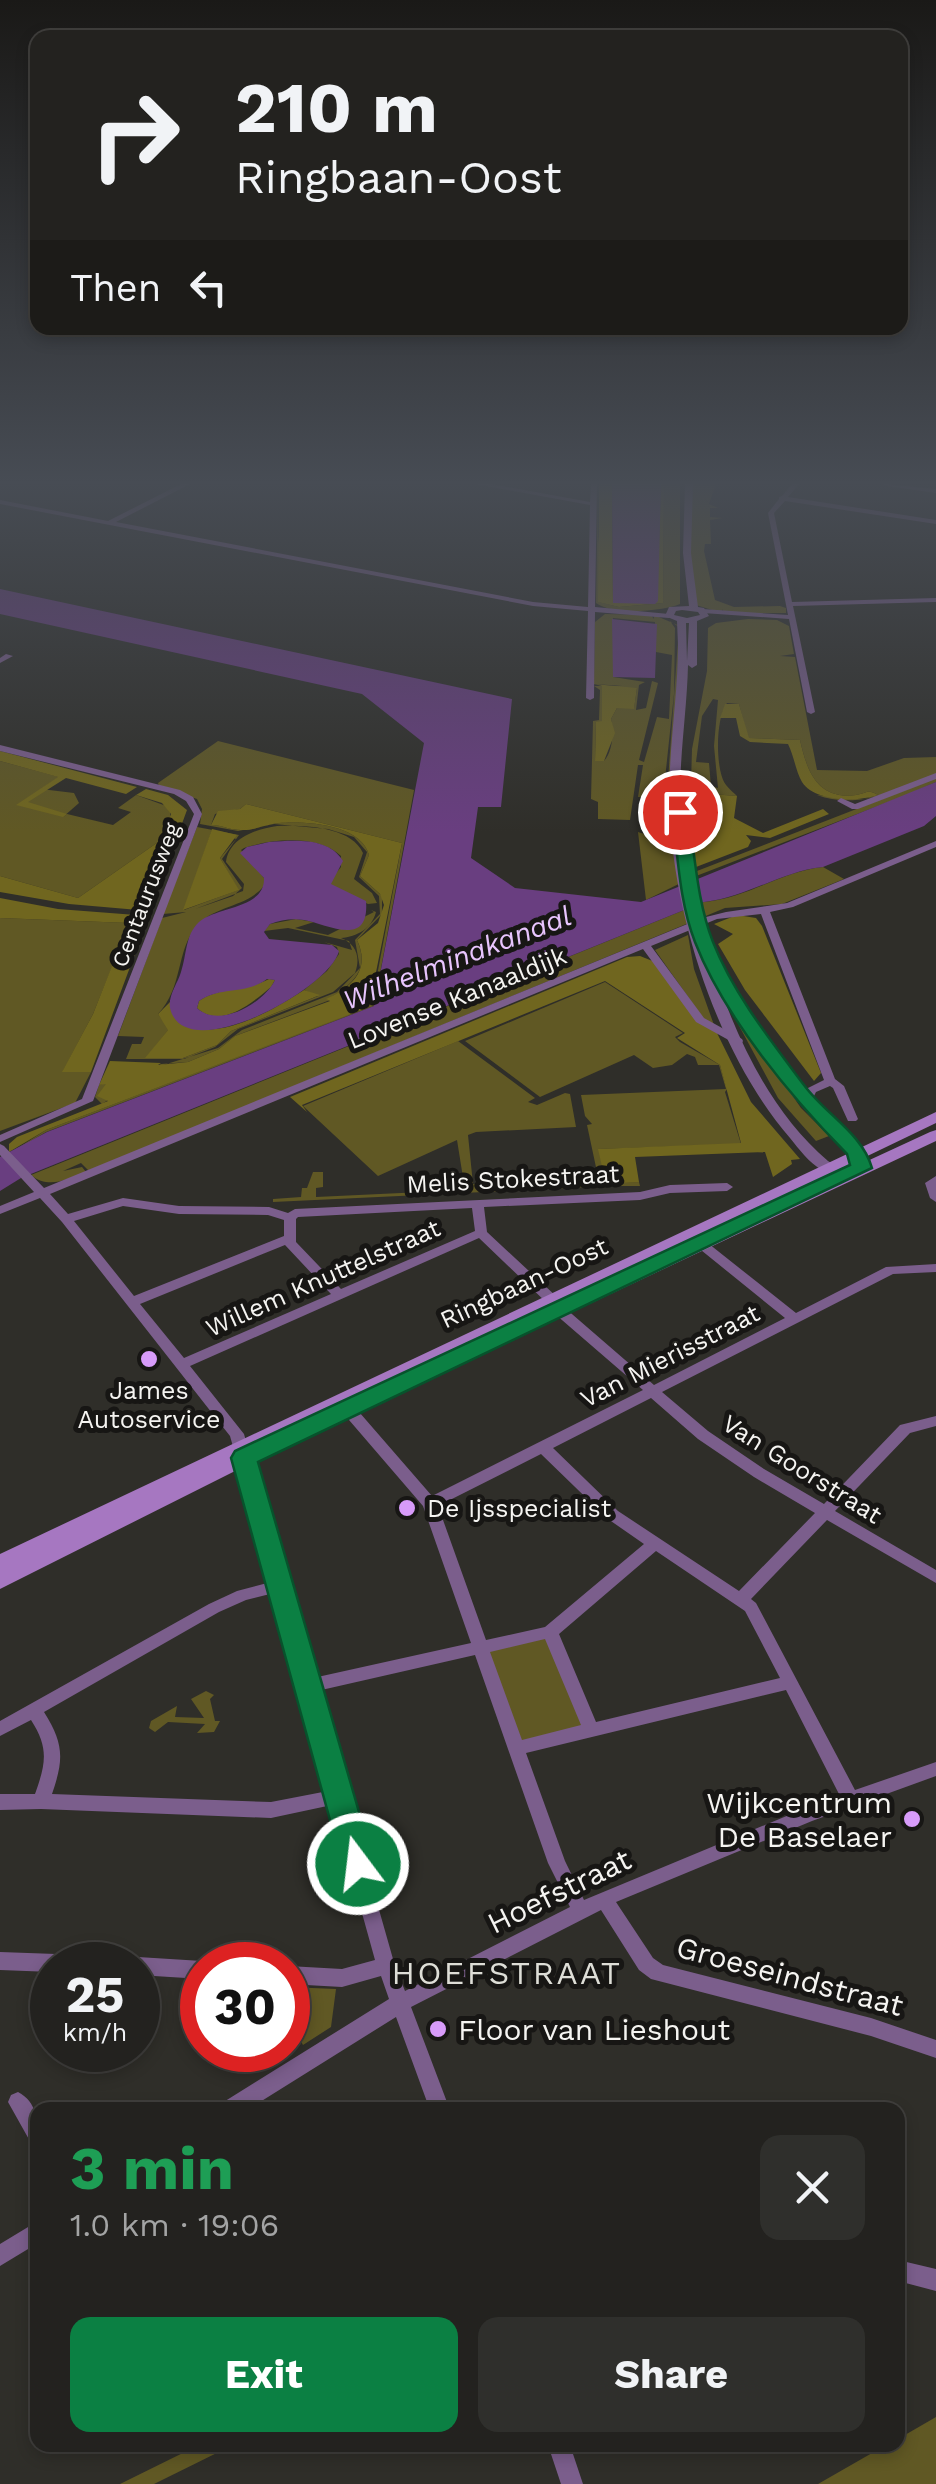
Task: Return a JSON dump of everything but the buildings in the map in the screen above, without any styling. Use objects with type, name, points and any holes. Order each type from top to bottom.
[{"type":"main road","name":"Ringbaan-Oost","points":[[0,1563],[700,1243],[857,1164],[936,1117]]},
{"type":"main road","name":"Ringbaan-Oost","points":[[0,1581],[243,1451],[348,1409],[828,1168],[857,1164],[936,1135]]},
{"type":"street","points":[[511,600],[618,612],[792,617]]},
{"type":"street","points":[[589,600],[590,698]]},
{"type":"street","points":[[682,600],[682,607]]},
{"type":"street","points":[[693,600],[695,616],[683,681],[674,771],[682,878],[700,940],[738,1042],[767,1101],[793,1136],[828,1168]]},
{"type":"street","points":[[789,600],[812,712]]},
{"type":"street","points":[[790,604],[936,600]]},
{"type":"street","points":[[669,613],[682,607]]},
{"type":"street","points":[[682,607],[695,616]]},
{"type":"street","name":"Centaurusweg","points":[[0,748],[177,792],[190,799],[198,814],[87,1101],[0,1139]]},
{"type":"street","points":[[841,801],[855,808],[936,776]]},
{"type":"street","name":"Lovense Kanaaldijk","points":[[0,1210],[728,912],[790,905],[936,844]]},
{"type":"street","points":[[764,910],[830,1082],[838,1086],[852,1120]]},
{"type":"street","points":[[700,940],[747,1020],[812,1111],[857,1164]]},
{"type":"street","points":[[645,945],[700,1020],[738,1042]]},
{"type":"street","points":[[812,1111],[808,1096],[830,1082]]},
{"type":"street","points":[[3,1151],[43,1192],[183,1364],[243,1451],[386,1966],[437,2102]]},
{"type":"street","points":[[934,1180],[936,1198]]},
{"type":"street","name":"Melis Stokestraat","points":[[66,1220],[123,1202],[179,1210],[295,1214],[727,1187]]},
{"type":"street","points":[[478,1204],[481,1233]]},
{"type":"street","points":[[288,1240],[295,1214]]},
{"type":"street","name":"Van Goorstraat","points":[[481,1233],[651,1390],[731,1454],[936,1577]]},
{"type":"street","name":"Willem Knuttelstraat","points":[[183,1364],[481,1233]]},
{"type":"street","points":[[132,1302],[288,1240]]},
{"type":"street","points":[[288,1240],[340,1294]]},
{"type":"street","points":[[700,1243],[795,1319]]},
{"type":"street","name":"Van Mierisstraat","points":[[430,1504],[891,1270],[936,1268]]},
{"type":"street","points":[[348,1409],[430,1504],[557,1863],[582,1912]]},
{"type":"street","points":[[740,1600],[906,1430],[936,1421]]},
{"type":"street","points":[[542,1446],[613,1515],[755,1612],[851,1800]]},
{"type":"street","points":[[307,1686],[550,1632],[654,1544]]},
{"type":"street","points":[[0,1730],[214,1608],[242,1595],[280,1586]]},
{"type":"street","points":[[550,1632],[592,1730]]},
{"type":"street","points":[[518,1748],[790,1682]]},
{"type":"street","points":[[33,1709],[52,1737],[56,1758],[41,1801]]},
{"type":"street","name":"Hoefstraat","points":[[243,2102],[402,2002],[604,1899],[936,1769]]},
{"type":"street","points":[[0,1802],[271,1810],[340,1796]]},
{"type":"street","name":"Groeseindstraat","points":[[604,1899],[646,1964],[658,1973],[871,2027],[936,2049]]},
{"type":"street","points":[[0,1961],[30,1962]]},
{"type":"street","points":[[310,1976],[342,1978],[386,1966]]},
{"type":"street","points":[[18,2102],[30,2122]]},
{"type":"street","points":[[0,2256],[30,2236]]},
{"type":"street","points":[[905,2273],[936,2280]]},
{"type":"street","points":[[561,2452],[572,2484]]},
{"type":"shaded area","points":[[599,600],[619,607],[680,600],[680,604],[662,609],[626,611],[596,603]]},
{"type":"shaded area","points":[[663,600],[663,603],[619,607],[598,602]]},
{"type":"shaded area","points":[[695,600],[715,600],[734,607],[780,606],[786,608],[786,613],[724,613],[722,609],[722,613],[696,605]]},
{"type":"shaded area","points":[[605,614],[651,615],[654,619],[654,615],[675,628],[674,694],[665,779],[667,832],[659,830],[657,797],[638,797],[643,765],[638,765],[630,820],[598,819],[598,802],[591,799],[593,721],[599,720],[600,690],[594,686],[622,686],[594,684],[595,622]],"holes":[[[613,618],[655,622],[656,652],[672,655],[669,719],[657,717],[644,762],[639,760],[658,683],[652,681],[646,708],[636,710],[639,685],[645,682],[613,677]],[[602,688],[637,688],[634,708],[617,708],[611,719],[612,741],[607,757],[595,761],[596,722],[602,722]]]},
{"type":"shaded area","points":[[777,620],[789,626],[794,654],[780,656],[795,657],[817,770],[867,771],[904,758],[936,757],[936,775],[892,792],[866,799],[878,795],[832,793],[816,781],[800,740],[748,738],[739,704],[727,703],[719,728],[719,760],[723,780],[737,796],[697,793],[698,822],[690,819],[692,749],[707,671],[708,628],[716,623]],"holes":[[[713,699],[718,700],[714,746],[718,788],[711,786],[709,763],[696,762],[702,716]]]},
{"type":"shaded area","points":[[673,623],[680,626],[670,821],[668,780],[679,627]]},
{"type":"shaded area","points":[[594,684],[637,688],[634,709],[617,708],[611,719],[615,733],[604,761],[595,761],[596,722],[602,721],[602,686]]},
{"type":"shaded area","points":[[725,704],[739,704],[749,738],[800,740],[806,762],[823,788],[843,795],[878,795],[837,799],[808,789],[788,744],[750,742],[740,736],[736,718],[720,718]]},
{"type":"shaded area","points":[[218,741],[414,790],[374,1006],[46,1132],[10,1153],[46,1130],[369,1006],[375,983],[235,1036],[219,1049],[188,1062],[168,1063],[218,1048],[242,1030],[337,992],[360,968],[355,940],[380,914],[379,896],[359,877],[367,852],[354,837],[328,829],[274,824],[317,824],[355,837],[364,845],[369,855],[360,876],[382,896],[382,914],[357,940],[362,960],[360,969],[344,989],[327,1000],[376,981],[402,843],[246,804],[215,814],[211,825],[243,830],[238,831],[200,824],[202,809],[197,799],[158,783]]},
{"type":"shaded area","points":[[0,751],[137,787],[126,794],[66,778],[28,802],[67,814],[63,817],[16,805],[58,777],[0,761]]},
{"type":"shaded area","points":[[0,761],[59,777],[41,789],[74,793],[79,803],[63,817],[67,814],[113,825],[131,812],[118,808],[136,795],[169,807],[168,824],[161,840],[78,898],[0,876]]},
{"type":"shaded area","points":[[936,778],[936,782],[909,794],[691,878],[646,900],[638,832],[666,841],[691,833],[697,871]]},
{"type":"shaded area","points":[[146,789],[168,795],[187,810],[150,911],[69,904],[0,892],[0,876],[78,898],[161,840],[171,814],[162,803],[136,795]]},
{"type":"shaded area","points":[[697,793],[737,796],[734,818],[763,833],[823,809],[829,814],[770,838],[746,835],[751,841],[748,847],[696,867],[691,833],[706,828],[695,822]]},
{"type":"shaded area","points":[[817,795],[864,799],[832,799]]},
{"type":"shaded area","points":[[246,804],[402,843],[369,1007],[46,1130],[9,1152],[9,1144],[17,1137],[108,1101],[97,1096],[106,1084],[99,1085],[110,1061],[161,1063],[158,1065],[188,1062],[219,1049],[235,1036],[330,1001],[326,999],[357,976],[362,960],[357,940],[378,923],[384,905],[380,894],[360,876],[369,855],[364,845],[344,831],[317,824],[279,823],[246,830],[211,825],[218,811],[240,809]]},
{"type":"shaded area","points":[[197,827],[239,835],[222,859],[242,888],[235,894],[243,891],[244,884],[226,862],[238,841],[269,827],[312,827],[337,832],[357,844],[363,853],[354,879],[372,893],[377,903],[368,904],[331,885],[341,867],[341,856],[320,844],[281,841],[241,850],[264,878],[264,886],[248,899],[211,914],[196,927],[185,947],[172,993],[158,1014],[169,1029],[146,1058],[183,1058],[217,1045],[231,1031],[318,996],[304,990],[327,971],[339,954],[337,947],[324,942],[352,950],[350,944],[354,947],[355,973],[333,992],[238,1029],[215,1047],[184,1059],[126,1059],[132,1044],[141,1044],[144,1037],[118,1036],[162,918],[186,912],[163,914]],"holes":[[[212,830],[236,839],[220,858],[238,890],[184,910]]]},
{"type":"shaded area","points":[[212,829],[237,835],[220,858],[239,890],[183,910]]},
{"type":"shaded area","points":[[823,867],[844,879],[782,904],[725,908],[89,1171],[81,1163],[63,1171],[82,1167],[86,1172],[71,1178],[44,1182],[31,1175],[704,902]]},
{"type":"shaded area","points":[[0,898],[58,909],[149,916],[91,1072],[62,1072],[93,1014],[129,923],[0,918]]},
{"type":"shaded area","points":[[371,910],[376,912],[363,931],[341,938],[346,940],[288,928],[264,931],[270,924],[296,919],[314,922],[295,928],[328,935],[374,912]]},
{"type":"shaded area","points":[[737,915],[756,918],[762,926],[821,1073],[814,1081],[745,990],[718,944],[733,934],[714,924]]},
{"type":"shaded area","points":[[0,918],[130,923],[93,1014],[63,1071],[91,1072],[75,1103],[0,1131]]},
{"type":"shaded area","points":[[688,935],[694,969],[714,1025],[703,1018],[655,950]]},
{"type":"shaded area","points":[[640,956],[655,962],[696,1020],[717,1033],[751,1102],[800,1159],[791,1160],[792,1164],[773,1177],[765,1152],[635,1157],[639,1182],[606,1184],[598,1149],[741,1143],[720,1065],[677,1038],[685,1033],[605,981],[302,1105],[307,1112],[290,1097],[627,957]]},
{"type":"shaded area","points":[[275,980],[271,987],[235,1012],[216,1016],[197,1008],[199,1001],[207,997]]},
{"type":"shaded area","points":[[605,982],[683,1033],[675,1037],[680,1042],[720,1065],[741,1144],[599,1149],[606,1183],[639,1182],[640,1186],[600,1186],[587,1125],[592,1124],[585,1116],[581,1095],[726,1089],[719,1065],[698,1065],[695,1057],[687,1054],[672,1065],[653,1068],[634,1055],[540,1097],[465,1041]]},
{"type":"shaded area","points":[[304,990],[320,995],[231,1031],[217,1045],[183,1058],[145,1058],[168,1030],[158,1014],[170,1002],[181,1024],[212,1029],[245,1022]]},
{"type":"shaded area","points":[[737,1022],[741,1022],[801,1108],[829,1136],[816,1141],[778,1098]]},
{"type":"shaded area","points":[[458,1041],[535,1098],[528,1102],[537,1105],[570,1094],[576,1127],[468,1135],[473,1184],[587,1179],[589,1187],[273,1202],[301,1197],[313,1172],[323,1172],[323,1187],[316,1188],[316,1197],[465,1190],[457,1140],[378,1176],[303,1106]]},
{"type":"shaded area","points":[[156,1067],[102,1104],[95,1097],[99,1085]]},
{"type":"shaded area","points":[[547,1636],[585,1727],[522,1742],[488,1649]]},
{"type":"shaded area","points":[[206,1691],[214,1695],[210,1699],[215,1721],[220,1721],[214,1732],[197,1733],[205,1724],[168,1722],[155,1732],[149,1728],[151,1721],[177,1706],[175,1717],[204,1718],[191,1699]]},
{"type":"shaded area","points":[[310,1988],[336,1989],[331,2027],[310,2040]]},
{"type":"shaded area","points":[[936,2417],[936,2484],[818,2484],[874,2452],[905,2452],[905,2435]]},
{"type":"shaded area","points":[[185,2452],[219,2452],[154,2484],[120,2484]]},
{"type":"water","name":"Wilhelminakanaal","points":[[0,600],[51,600],[512,699],[501,807],[478,807],[471,858],[515,888],[641,902],[936,782],[936,816],[924,826],[823,867],[704,902],[21,1178],[0,1191],[0,1157],[47,1132],[374,1006],[424,743],[362,694],[0,614]]},
{"type":"water","points":[[613,600],[658,600],[655,604],[613,603]]},
{"type":"water","points":[[612,619],[657,624],[655,678],[613,677]]},
{"type":"water","points":[[300,841],[329,848],[343,861],[331,884],[366,901],[365,916],[361,925],[344,930],[300,919],[270,924],[264,932],[269,939],[332,945],[339,951],[330,967],[311,985],[256,1017],[227,1027],[201,1030],[181,1025],[170,1003],[194,927],[207,917],[249,901],[262,888],[264,878],[240,853],[247,847]],"holes":[[[275,980],[261,997],[240,1010],[217,1016],[197,1008],[199,1001],[215,993]]]},
{"type":"place","name":"James Autoservice","points":[[149,1359]]},
{"type":"place","name":"De Ijsspecialist","points":[[407,1508]]},
{"type":"place","name":"Wijkcentrum De Baselaer","points":[[912,1819]]},
{"type":"place","name":"Floor van Lieshout","points":[[438,2029]]},
{"type":"district","name":"HOEFSTRAAT","points":[[507,1973]]},
{"type":"route","points":[[358,1864],[244,1458],[862,1168],[857,1152],[812,1111],[720,976],[702,939],[684,860],[680,812]]}]
